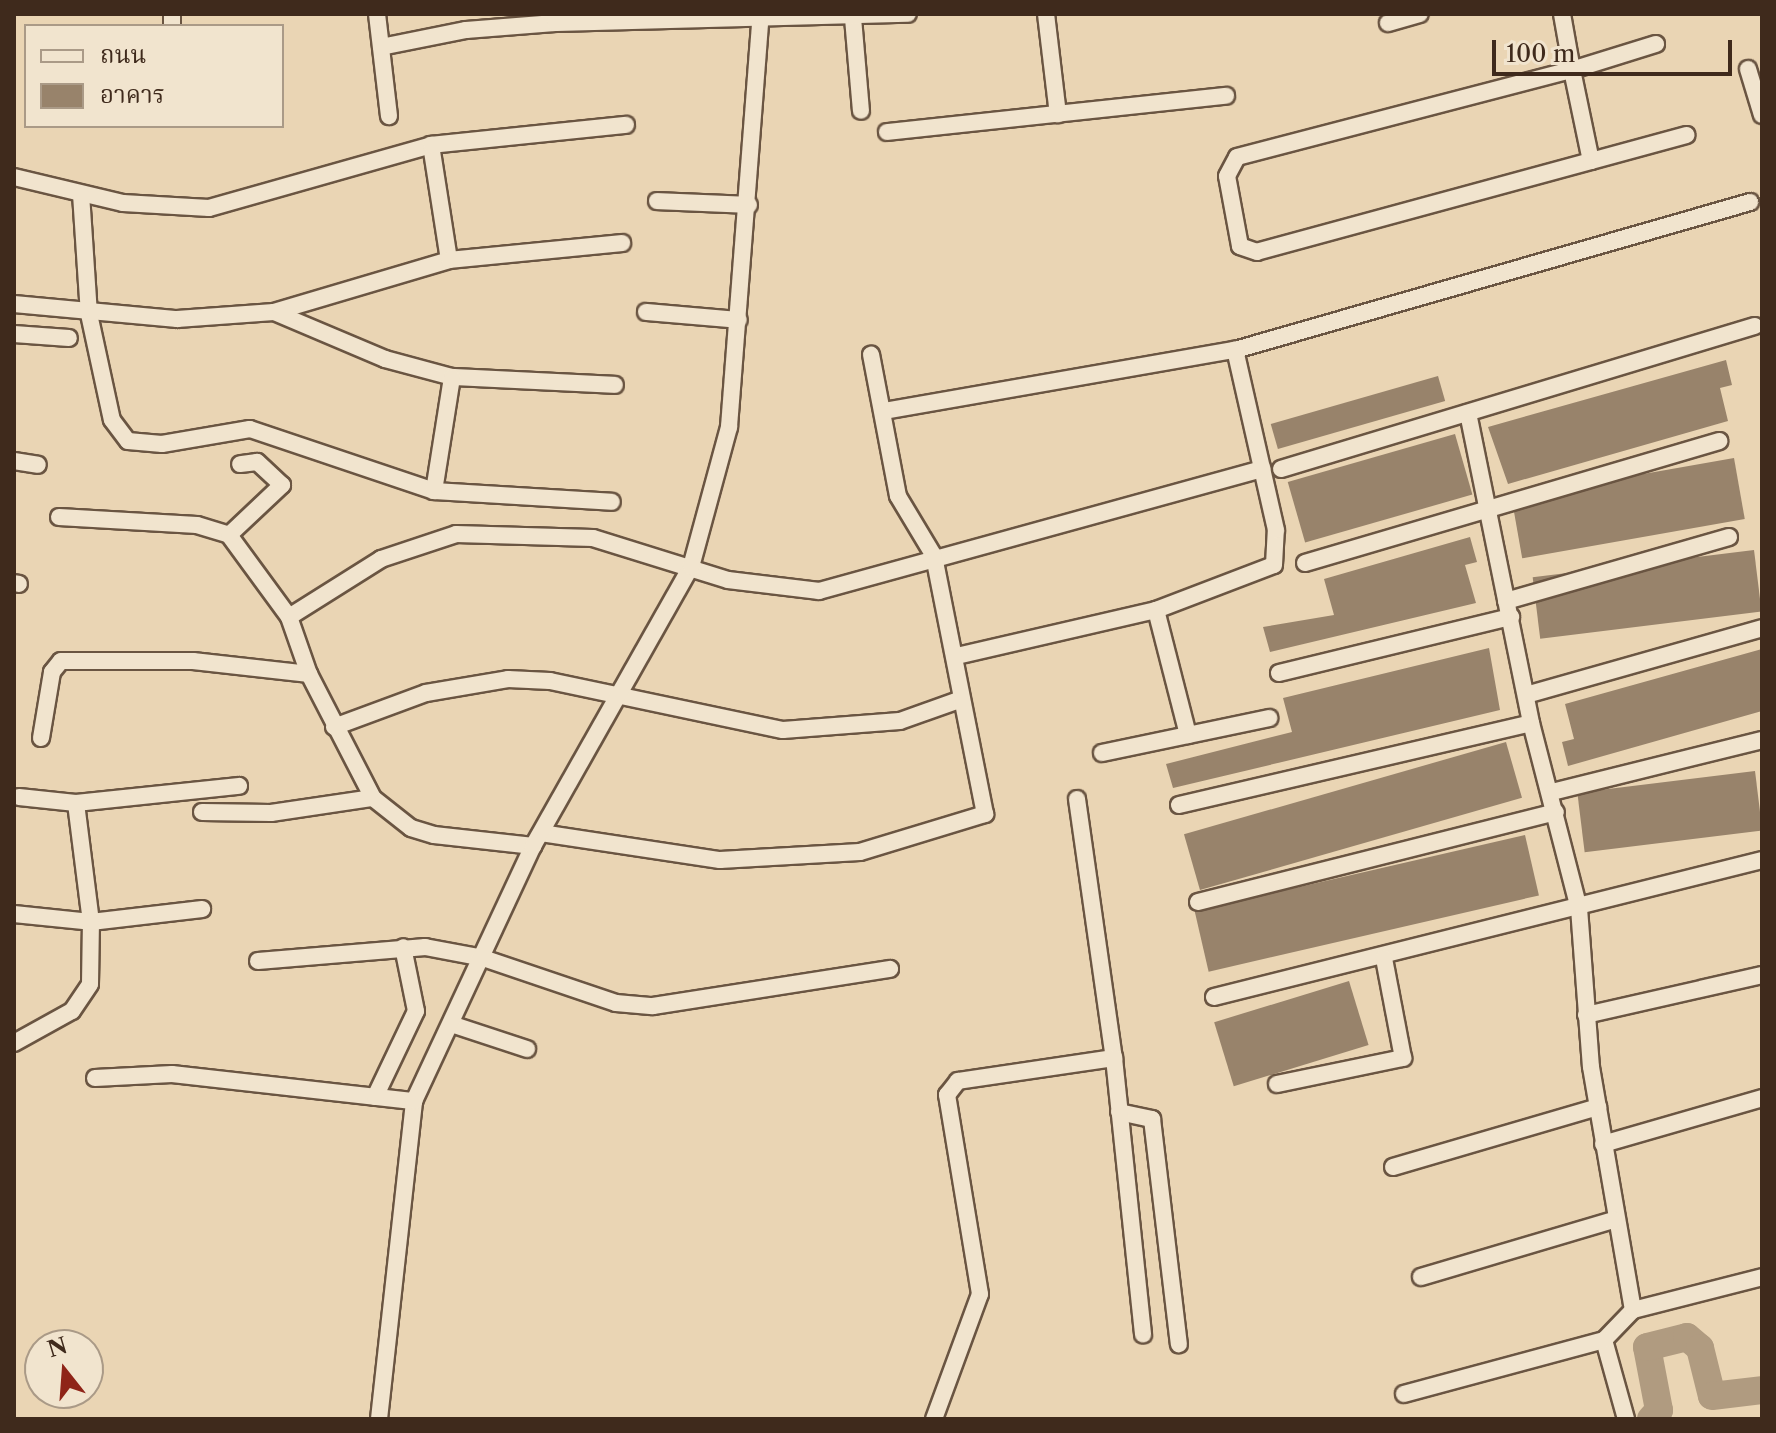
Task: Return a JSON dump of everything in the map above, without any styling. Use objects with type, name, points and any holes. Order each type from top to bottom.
[{"type":"street","points":[[377,14],[389,116]]},
{"type":"street","points":[[381,47],[466,30],[908,14]]},
{"type":"street","points":[[1046,14],[1058,114]]},
{"type":"street","points":[[1388,23],[1420,14]]},
{"type":"street","points":[[1562,14],[1591,161]]},
{"type":"street","points":[[379,1419],[414,1101],[537,839],[623,695],[691,567],[729,427],[749,205],[761,17]]},
{"type":"street","points":[[853,18],[861,111]]},
{"type":"street","points":[[1656,44],[1572,70],[1237,157],[1227,176],[1240,246],[1257,252],[1687,135]]},
{"type":"street","points":[[1748,69],[1762,115]]},
{"type":"street","points":[[887,132],[1226,96]]},
{"type":"street","points":[[14,177],[81,194],[209,208],[431,145],[626,125]]},
{"type":"street","points":[[431,145],[449,260]]},
{"type":"street","points":[[81,194],[89,314],[112,420],[128,441],[162,444],[263,431],[359,471],[434,491],[612,502]]},
{"type":"street","points":[[657,201],[749,205]]},
{"type":"street","points":[[884,411],[1235,350],[1750,202]]},
{"type":"street","points":[[14,304],[89,314],[177,319],[274,312],[331,292],[449,260],[622,243]]},
{"type":"street","points":[[324,333],[319,308],[331,292]]},
{"type":"street","points":[[274,312],[324,333],[452,377],[615,385]]},
{"type":"street","points":[[646,312],[739,320]]},
{"type":"street","points":[[1281,469],[1755,326]]},
{"type":"street","points":[[14,334],[69,338]]},
{"type":"street","points":[[957,656],[1156,610],[1274,565],[1276,530],[1235,350]]},
{"type":"street","points":[[59,517],[197,525],[229,535],[289,617],[309,674],[373,798],[411,828],[434,835],[537,839],[720,860],[860,852],[985,814],[959,700],[957,656],[934,556],[898,496],[871,355]]},
{"type":"street","points":[[434,491],[452,377]]},
{"type":"street","points":[[1468,413],[1491,507],[1531,723],[1552,792],[1579,908],[1586,1015],[1598,1107],[1614,1220],[1633,1310]]},
{"type":"street","points":[[1305,563],[1719,441]]},
{"type":"street","points":[[14,461],[38,465]]},
{"type":"street","points":[[229,535],[282,485],[257,462],[240,464]]},
{"type":"street","points":[[289,617],[381,559],[456,534],[593,538],[691,567],[819,591],[934,556],[1263,469]]},
{"type":"street","points":[[1279,673],[1508,609],[1729,537]]},
{"type":"street","points":[[1156,610],[1188,735]]},
{"type":"street","points":[[1526,695],[1762,628]]},
{"type":"street","points":[[41,738],[52,672],[61,661],[193,661],[309,674]]},
{"type":"street","points":[[334,727],[470,681],[550,681],[783,730],[900,721],[959,700]]},
{"type":"street","points":[[1102,753],[1269,718]]},
{"type":"street","points":[[1179,805],[1531,723]]},
{"type":"street","points":[[1552,792],[1762,740]]},
{"type":"street","points":[[19,797],[76,803],[239,786]]},
{"type":"street","points":[[202,812],[271,813],[373,798]]},
{"type":"street","points":[[1077,799],[1114,1058],[1143,1334]]},
{"type":"street","points":[[14,1043],[83,1001],[90,984],[91,922],[76,803]]},
{"type":"street","points":[[1198,902],[1556,812]]},
{"type":"street","points":[[1214,997],[1384,958],[1762,860]]},
{"type":"street","points":[[14,914],[91,922],[202,909]]},
{"type":"street","points":[[375,1097],[416,1011],[403,947]]},
{"type":"street","points":[[258,961],[403,947],[483,958],[616,1003],[653,1006],[890,969]]},
{"type":"street","points":[[1277,1084],[1403,1058],[1384,958]]},
{"type":"street","points":[[1586,1015],[1762,975]]},
{"type":"street","points":[[451,1024],[527,1049]]},
{"type":"street","points":[[934,1419],[980,1294],[947,1095],[952,1085],[1114,1058]]},
{"type":"street","points":[[95,1078],[172,1074],[414,1101]]},
{"type":"street","points":[[1603,1144],[1762,1098]]},
{"type":"street","points":[[1393,1167],[1598,1107]]},
{"type":"street","points":[[1119,1112],[1152,1119],[1179,1344]]},
{"type":"street","points":[[1421,1277],[1614,1220]]},
{"type":"street","points":[[1404,1394],[1604,1340],[1633,1310],[1762,1277]]},
{"type":"street","points":[[1604,1340],[1626,1419]]},
{"type":"building","points":[[1726,360],[1732,385],[1720,388],[1728,421],[1508,484],[1488,427]]},
{"type":"building","points":[[1438,376],[1445,401],[1278,449],[1271,424]]},
{"type":"building","points":[[1455,434],[1472,495],[1305,543],[1288,482]]},
{"type":"building","points":[[1734,458],[1745,519],[1522,558],[1511,497]]},
{"type":"building","points":[[1470,537],[1477,562],[1465,565],[1476,603],[1270,652],[1263,627],[1334,615],[1324,579]]},
{"type":"building","points":[[1754,550],[1762,612],[1540,639],[1533,577]]},
{"type":"building","points":[[1489,648],[1500,710],[1173,788],[1166,764],[1292,732],[1283,698]]},
{"type":"building","points":[[1762,649],[1762,711],[1568,766],[1562,742],[1574,739],[1565,704]]},
{"type":"building","points":[[1506,742],[1522,798],[1200,890],[1184,834]]},
{"type":"building","points":[[1755,771],[1762,831],[1585,852],[1577,793]]},
{"type":"building","points":[[1525,835],[1539,895],[1209,972],[1195,911]]},
{"type":"building","points":[[1349,981],[1369,1045],[1234,1086],[1214,1022]]},
{"type":"waterway","points":[[1651,1419],[1659,1410],[1647,1347],[1687,1337],[1700,1348],[1712,1396],[1762,1390]]}]
